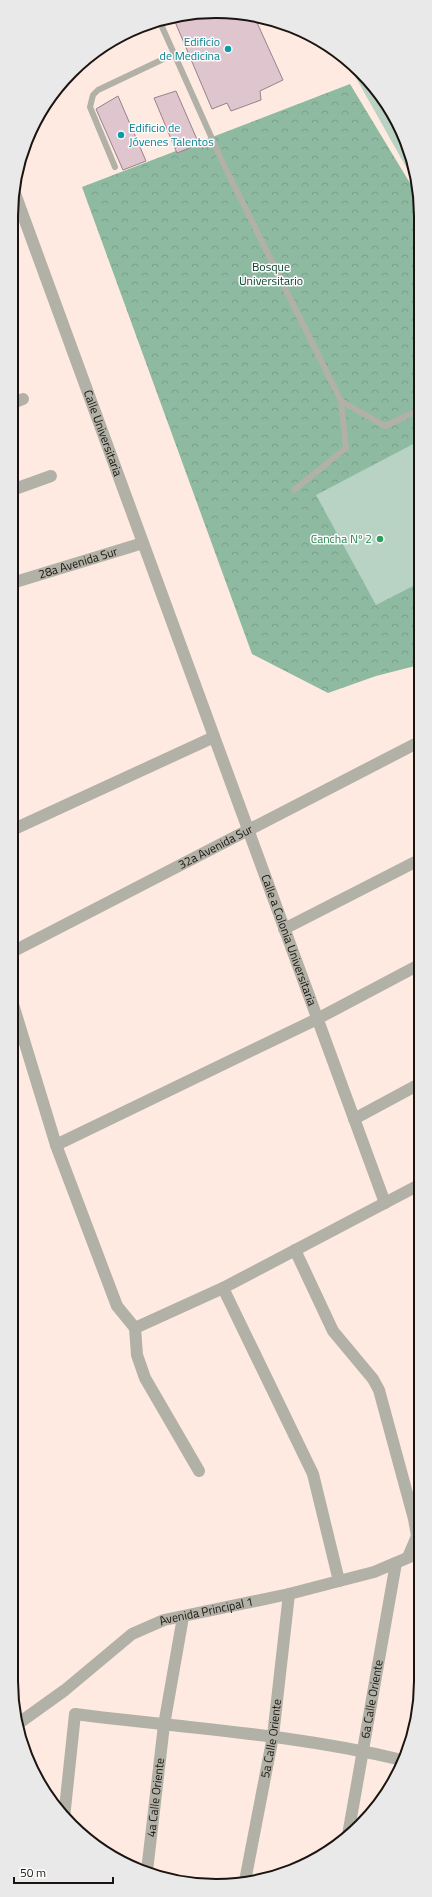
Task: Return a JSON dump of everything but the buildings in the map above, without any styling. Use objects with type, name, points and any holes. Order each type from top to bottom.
[{"type":"street","name":"Calle Universitaria","points":[[18,202],[192,677]]},
{"type":"street","points":[[18,488],[51,476]]},
{"type":"street","name":"28a Avenida Sur","points":[[18,581],[143,542]]},
{"type":"street","name":"Calle a Colonia Universitaria","points":[[192,677],[385,1203]]},
{"type":"street","points":[[18,827],[214,737]]},
{"type":"street","name":"32a Avenida Sur","points":[[18,949],[414,745]]},
{"type":"street","points":[[284,929],[414,863]]},
{"type":"street","points":[[56,1145],[317,1019],[414,968]]},
{"type":"street","points":[[18,1021],[56,1145],[117,1306],[135,1328],[137,1354],[145,1378],[199,1471]]},
{"type":"street","points":[[354,1119],[414,1087]]},
{"type":"street","points":[[135,1328],[223,1288],[414,1188]]},
{"type":"street","points":[[295,1250],[333,1331],[373,1378],[378,1390],[414,1519]]},
{"type":"street","points":[[223,1288],[313,1474],[339,1581]]},
{"type":"street","name":"Avenida Principal 1","points":[[22,1721],[65,1690],[132,1634],[164,1620],[289,1594],[374,1572],[414,1555]]},
{"type":"street","name":"6a Calle Oriente","points":[[349,1828],[396,1563]]},
{"type":"street","name":"5a Calle Oriente","points":[[246,1876],[273,1736],[289,1594]]},
{"type":"street","name":"4a Calle Oriente","points":[[148,1867],[164,1725],[183,1617]]},
{"type":"street","points":[[65,1809],[75,1714],[273,1736],[362,1750],[398,1759]]},
{"type":"lane","points":[[162,26],[222,162],[340,401],[346,448],[294,490]]},
{"type":"lane","points":[[115,167],[90,107],[93,95],[98,90],[174,54]]},
{"type":"lane","points":[[340,401],[385,426],[414,412]]},
{"type":"green space","points":[[354,74],[373,95],[394,128],[409,172]]},
{"type":"green space","name":"Bosque Universitario","points":[[350,84],[411,185],[414,203],[414,666],[376,676],[328,693],[252,654],[82,187]]},
{"type":"green space","name":"Cancha Nº 2","points":[[414,444],[414,586],[376,605],[316,495]]},
{"type":"place","name":"Edificio de Medicina","points":[[228,49]]},
{"type":"place","name":"Edificio de Jóvenes Talentos","points":[[121,135]]},
{"type":"place","name":"Cancha Nº 2","points":[[380,539]]}]
